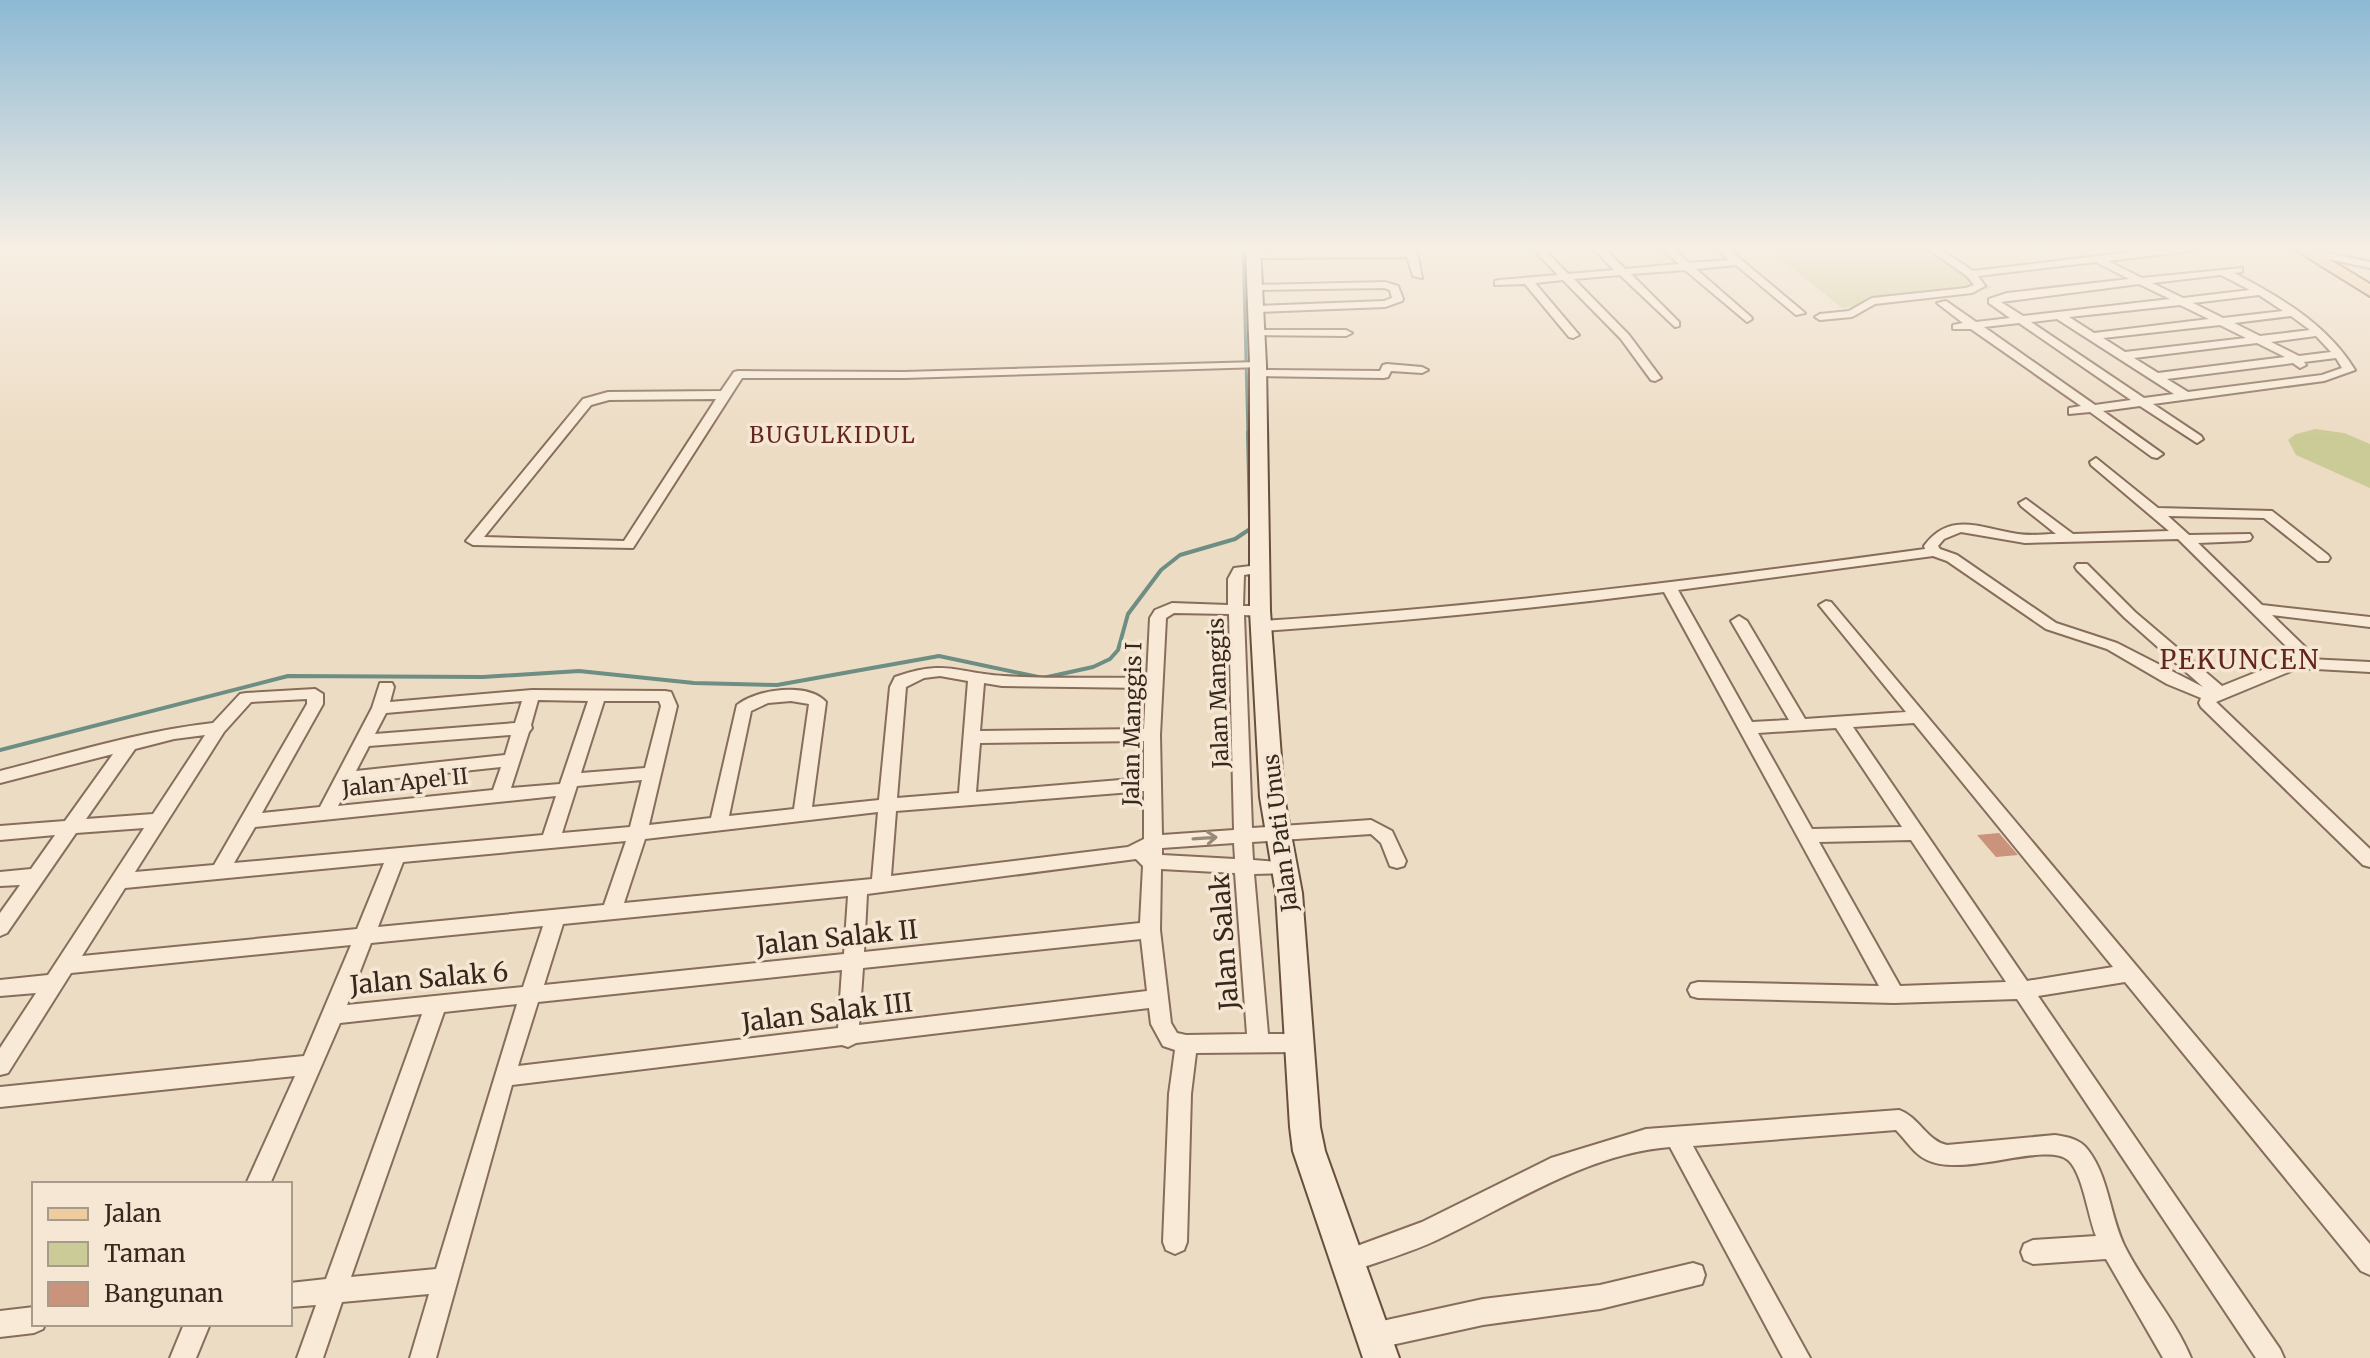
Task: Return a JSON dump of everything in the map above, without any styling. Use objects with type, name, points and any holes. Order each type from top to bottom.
[{"type":"main road","name":"Jalan Pati Unus","points":[[1256,310],[1251,614],[1263,866],[1279,1044],[1309,1151],[1377,1347]]},
{"type":"street","points":[[1257,310],[1346,333]]},
{"type":"street","points":[[1552,310],[1573,335]]},
{"type":"street","points":[[1600,310],[1625,337],[1655,378]]},
{"type":"street","points":[[1661,310],[1675,324]]},
{"type":"street","points":[[1737,310],[1747,319]]},
{"type":"street","points":[[1797,310],[1800,313]]},
{"type":"street","points":[[1820,317],[1852,314],[1858,310]]},
{"type":"street","points":[[1953,310],[2157,454]]},
{"type":"street","points":[[2006,310],[2197,439]]},
{"type":"street","points":[[1957,327],[2105,310]]},
{"type":"street","points":[[2197,310],[2324,378]]},
{"type":"street","points":[[2073,411],[2324,378],[2349,370],[2339,354],[2289,310]]},
{"type":"street","points":[[2094,336],[2293,313]]},
{"type":"street","points":[[2060,316],[2187,397]]},
{"type":"street","points":[[2124,356],[2316,333]]},
{"type":"street","points":[[2156,377],[2339,354]]},
{"type":"street","points":[[725,395],[608,396],[587,402],[473,541],[628,545],[725,395],[738,374],[904,375],[1253,366],[1362,375],[1384,375],[1387,367],[1422,370]]},
{"type":"street","points":[[2096,462],[2184,537],[2299,650],[2300,659],[2296,663]]},
{"type":"street","points":[[2026,503],[2070,538]]},
{"type":"street","points":[[2156,512],[2267,514],[2323,558]]},
{"type":"street","points":[[1251,614],[1351,621],[1669,588],[1934,544],[1949,532],[1969,527],[2007,538],[2245,537]]},
{"type":"street","points":[[1934,544],[2051,626],[2112,646],[2173,680],[2215,695]]},
{"type":"street","points":[[2082,567],[2215,695]]},
{"type":"street","points":[[1669,588],[1894,995]]},
{"type":"street","points":[[1826,605],[2370,1263]]},
{"type":"street","name":"Jalan Manggis I","points":[[1186,1044],[1167,1037],[1157,998],[1150,930],[1155,630],[1160,613],[1172,608],[1251,614]]},
{"type":"street","points":[[2257,609],[2370,622]]},
{"type":"street","points":[[1739,621],[1800,725]]},
{"type":"street","points":[[2370,667],[2296,663],[2215,695],[2207,703],[2370,860]]},
{"type":"street","points":[[881,885],[898,687],[901,681],[922,673],[940,671],[976,679],[1061,684],[1154,683]]},
{"type":"street","points":[[967,800],[976,679]]},
{"type":"street","points":[[325,814],[380,708],[386,687]]},
{"type":"street","points":[[0,1066],[218,728],[240,703],[253,696],[312,694],[317,697],[221,870]]},
{"type":"street","points":[[380,708],[532,695],[659,695],[668,700],[638,833],[612,911]]},
{"type":"street","points":[[500,797],[532,695]]},
{"type":"street","points":[[551,839],[598,695]]},
{"type":"street","points":[[719,823],[743,709],[755,699],[815,698],[818,711],[802,815]]},
{"type":"street","points":[[1746,728],[1918,717]]},
{"type":"street","points":[[1841,722],[2271,1358]]},
{"type":"street","points":[[0,777],[174,733],[218,728]]},
{"type":"street","points":[[363,741],[524,728]]},
{"type":"street","points":[[972,737],[1152,735]]},
{"type":"street","points":[[0,928],[130,743]]},
{"type":"street","points":[[344,778],[512,760]]},
{"type":"street","name":"Jalan Apel II","points":[[248,821],[500,797],[652,773]]},
{"type":"street","points":[[119,881],[638,833],[888,805],[1151,784]]},
{"type":"street","points":[[0,833],[159,820]]},
{"type":"street","points":[[0,988],[58,974],[365,935],[881,885],[1153,852],[1262,835],[1371,827],[1379,829],[1390,839],[1397,861]]},
{"type":"street","points":[[1806,836],[1918,833]]},
{"type":"street","name":"Jalan Salak","points":[[1262,835],[1279,1044]]},
{"type":"street","points":[[1153,852],[1263,866]]},
{"type":"street","points":[[259,1182],[333,1015],[397,854]]},
{"type":"street","points":[[0,879],[37,876]]},
{"type":"street","points":[[848,1038],[858,887]]},
{"type":"street","points":[[423,1358],[504,1077],[555,918]]},
{"type":"street","name":"Jalan Salak II","points":[[530,996],[1150,930]]},
{"type":"street","points":[[1698,990],[1894,995],[2021,990],[2129,973]]},
{"type":"street","name":"Jalan Salak 6","points":[[333,1015],[530,996]]},
{"type":"street","name":"Jalan Salak III","points":[[504,1077],[848,1038],[1157,998]]},
{"type":"street","points":[[310,1358],[436,1005]]},
{"type":"street","points":[[1175,1242],[1180,1094],[1186,1044],[1279,1044]]},
{"type":"street","points":[[0,1097],[311,1065]]},
{"type":"street","points":[[1347,1261],[1428,1232],[1559,1166],[1646,1139],[1899,1120],[1924,1146],[1944,1156],[2038,1147],[2068,1148],[2085,1165],[2110,1247],[2178,1358]]},
{"type":"street","points":[[1676,1137],[1797,1358]]},
{"type":"street","points":[[2033,1252],[2110,1247]]},
{"type":"street","points":[[1377,1347],[1483,1312],[1600,1297],[1693,1275]]},
{"type":"street","points":[[292,1295],[447,1280]]},
{"type":"street","points":[[0,1324],[32,1320]]},
{"type":"street","points":[[183,1358],[196,1326]]},
{"type":"green space","points":[[2315,429],[2344,433],[2370,444],[2370,488],[2296,455],[2288,440],[2296,434]]},
{"type":"building","points":[[1999,833],[2018,855],[1996,857],[1977,835]]},
{"type":"waterway","points":[[1245,310],[1248,434]]},
{"type":"waterway","points":[[1248,432],[1250,521]]},
{"type":"waterway","points":[[0,750],[288,676],[483,677],[579,671],[694,683],[777,685],[939,656],[1043,678],[1093,667],[1110,659],[1118,650],[1128,614],[1161,570],[1180,555],[1235,539],[1250,529]]},
{"type":"district","name":"BUGULKIDUL","points":[[833,435]]},
{"type":"district","name":"PEKUNCEN","points":[[2240,659]]}]
